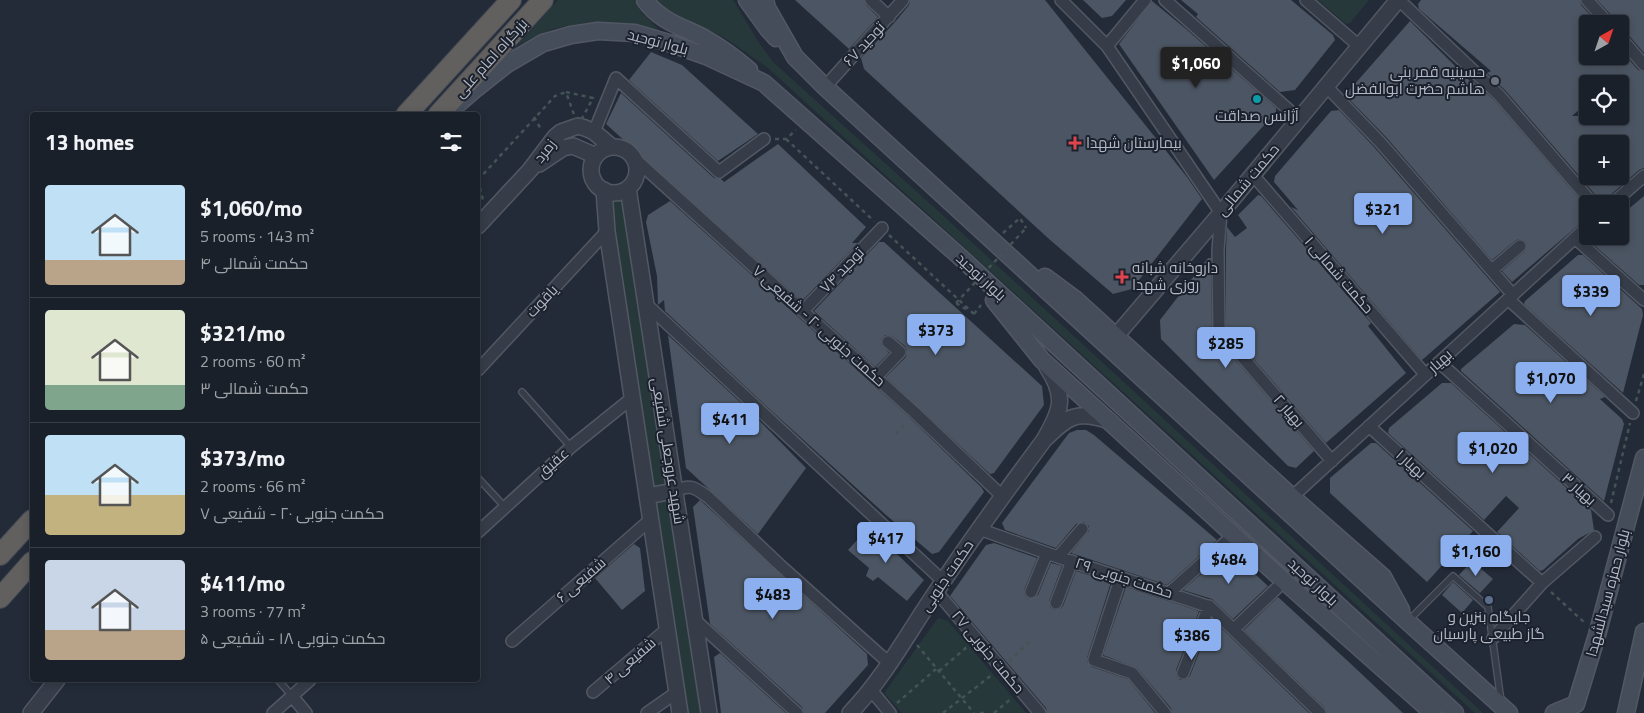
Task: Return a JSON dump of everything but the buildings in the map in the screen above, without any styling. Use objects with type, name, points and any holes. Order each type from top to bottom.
[{"type":"highway","name":"بزرگراه امام علی","points":[[409,112],[511,0]]},
{"type":"highway","name":"بزرگراه امام علی","points":[[441,112],[543,0]]},
{"type":"highway","points":[[0,555],[30,522]]},
{"type":"highway","points":[[0,598],[30,564]]},
{"type":"main road","points":[[646,0],[651,8],[668,21],[704,38],[735,58],[764,83]]},
{"type":"main road","points":[[747,0],[768,29],[825,86],[1407,621],[1509,711]]},
{"type":"main road","points":[[765,0],[767,8],[795,57]]},
{"type":"main road","name":"بلوار توحید","points":[[450,112],[507,64],[543,43],[571,35],[598,31],[635,33],[669,43],[706,56],[764,83],[958,255],[1456,713]]},
{"type":"main road","points":[[989,237],[1076,300],[1292,497],[1383,577],[1407,621]]},
{"type":"main road","points":[[958,255],[1042,360],[1284,581],[1433,713]]},
{"type":"main road","name":"بلوار حمزه سیدالشهدا","points":[[1554,713],[1577,710],[1644,458]]},
{"type":"main road","points":[[1625,710],[1644,632]]},
{"type":"street","points":[[871,0],[889,17]]},
{"type":"street","name":"توحید ۶۷","points":[[825,86],[903,0]]},
{"type":"street","points":[[1061,0],[1107,46],[1221,213]]},
{"type":"street","points":[[1107,46],[1145,0]]},
{"type":"street","points":[[1165,0],[1299,119]]},
{"type":"street","points":[[1306,0],[1359,46]]},
{"type":"street","points":[[1398,0],[1499,95],[1585,195]]},
{"type":"street","name":"حکمت شمالی","points":[[1116,336],[1398,0]]},
{"type":"street","points":[[1587,0],[1601,15]]},
{"type":"street","points":[[1629,48],[1644,65]]},
{"type":"street","points":[[594,132],[616,78],[719,172],[764,139]]},
{"type":"street","points":[[1326,86],[1380,142],[1492,270],[1510,297],[1633,413]]},
{"type":"street","points":[[578,126],[594,132],[612,147]]},
{"type":"street","name":"زمرد","points":[[482,221],[530,170],[555,137],[561,132],[578,126]]},
{"type":"street","name":"زمرد","points":[[530,170],[568,147],[577,146],[596,156]]},
{"type":"street","points":[[612,147],[623,148],[629,152],[634,158],[637,173],[628,188],[616,193],[604,190],[596,184],[591,170],[592,162],[596,156],[601,151],[612,147]]},
{"type":"street","name":"حکمت جنوبی ۲۰ - شفیعی ۷","points":[[634,158],[876,377],[1002,496]]},
{"type":"street","name":"حکمت شمالی ۱","points":[[1252,175],[1425,374]]},
{"type":"street","points":[[1622,195],[1644,176]]},
{"type":"street","name":"شهید عروجعلی شفیعی","points":[[628,188],[709,713]]},
{"type":"street","name":"شهید عروجعلی شفیعی","points":[[604,190],[607,231],[680,713]]},
{"type":"street","name":"بهیار ۲","points":[[1221,213],[1218,250],[1219,330],[1332,461]]},
{"type":"street","name":"توحید ۷۴","points":[[802,311],[882,228]]},
{"type":"street","name":"یاقوت","points":[[480,368],[607,231]]},
{"type":"street","name":"بهیار","points":[[1292,497],[1579,235]]},
{"type":"street","points":[[1576,238],[1644,300]]},
{"type":"street","points":[[1492,270],[1520,246]]},
{"type":"street","name":"حکمت جنوبی ۲۷","points":[[645,303],[940,586],[977,639],[1040,713]]},
{"type":"street","points":[[876,377],[900,352],[888,342]]},
{"type":"street","points":[[1042,360],[1056,379],[1060,394],[1059,410],[1044,440]]},
{"type":"street","name":"بهیار ۳","points":[[1439,362],[1608,515]]},
{"type":"street","name":"عقیق","points":[[480,530],[571,447],[632,398]]},
{"type":"street","points":[[1044,440],[1069,418],[1095,416],[1110,422]]},
{"type":"street","name":"بهیار ۱","points":[[1369,426],[1542,584]]},
{"type":"street","name":"حکمت جنوبی","points":[[850,713],[871,690],[979,529],[1044,440]]},
{"type":"street","points":[[647,496],[674,491],[684,487],[695,487],[889,663]]},
{"type":"street","name":"شفیعی ۶","points":[[512,641],[650,520]]},
{"type":"street","name":"حکمت جنوبی ۲۹","points":[[979,529],[1210,606],[1320,713]]},
{"type":"street","points":[[1032,592],[1053,555],[1082,529]]},
{"type":"street","points":[[1493,638],[1542,584],[1595,537]]},
{"type":"street","points":[[1169,593],[1228,540]]},
{"type":"street","points":[[1056,603],[1072,561]]},
{"type":"street","points":[[1121,577],[1094,660],[1132,673],[1165,713]]},
{"type":"street","points":[[1234,629],[1277,588]]},
{"type":"street","points":[[1183,672],[1210,606]]},
{"type":"street","points":[[695,620],[797,713]]},
{"type":"street","name":"شفیعی ۴","points":[[593,692],[667,629]]},
{"type":"street","points":[[30,713],[55,682]]},
{"type":"street","points":[[273,713],[308,682]]},
{"type":"street","points":[[871,690],[889,712]]},
{"type":"street","points":[[647,713],[677,692]]},
{"type":"street","points":[[292,696],[306,713]]},
{"type":"lane","points":[[522,392],[571,447]]},
{"type":"lane","points":[[480,480],[505,507]]},
{"type":"lane","points":[[1407,621],[1453,576],[1488,607],[1509,711]]},
{"type":"lane","points":[[280,682],[292,696]]},
{"type":"path","points":[[480,178],[555,96],[566,92],[593,98],[578,126]]},
{"type":"path","points":[[566,92],[578,126]]},
{"type":"path","points":[[764,139],[786,139],[806,120]]},
{"type":"path","points":[[480,200],[482,221]]},
{"type":"path","points":[[974,314],[956,303],[1026,228],[1020,218],[989,237]]},
{"type":"path","points":[[1608,515],[1644,374]]},
{"type":"path","points":[[896,434],[914,412]]},
{"type":"path","points":[[1542,584],[1598,634]]},
{"type":"path","points":[[908,634],[974,713]]},
{"type":"path","points":[[889,712],[937,669],[977,639]]},
{"type":"path","points":[[943,713],[1001,668],[1032,640]]},
{"type":"path","points":[[994,713],[1020,690]]},
{"type":"path","points":[[980,713],[987,713]]},
{"type":"shaded area","points":[[558,0],[634,0],[642,13],[659,30],[606,23],[580,24],[553,29],[518,45]]},
{"type":"shaded area","points":[[654,0],[733,0],[773,62],[938,211],[1483,713],[1475,713],[768,68],[723,37],[679,16]]},
{"type":"shaded area","points":[[1318,0],[1369,0],[1350,23],[1346,24]]},
{"type":"shaded area","points":[[621,197],[665,481],[665,484],[656,488],[653,486],[610,199]]},
{"type":"shaded area","points":[[660,500],[664,500],[669,504],[700,713],[688,713],[656,507]]},
{"type":"shaded area","points":[[938,618],[948,621],[1026,713],[902,713],[884,693]]},
{"type":"place","name":"حسینیه قمر بنی هاشم حضرت ابوالفضل","points":[[1495,81]]},
{"type":"place","name":"آژانس صداقت","points":[[1257,99]]},
{"type":"place","name":"بیمارستان شهدا","points":[[1075,143]]},
{"type":"place","name":"داروخانه شبانه روزی شهدا","points":[[1122,277]]},
{"type":"place","name":"جایگاه بنزین و گاز طبیعی پارسیان","points":[[1489,600]]}]
